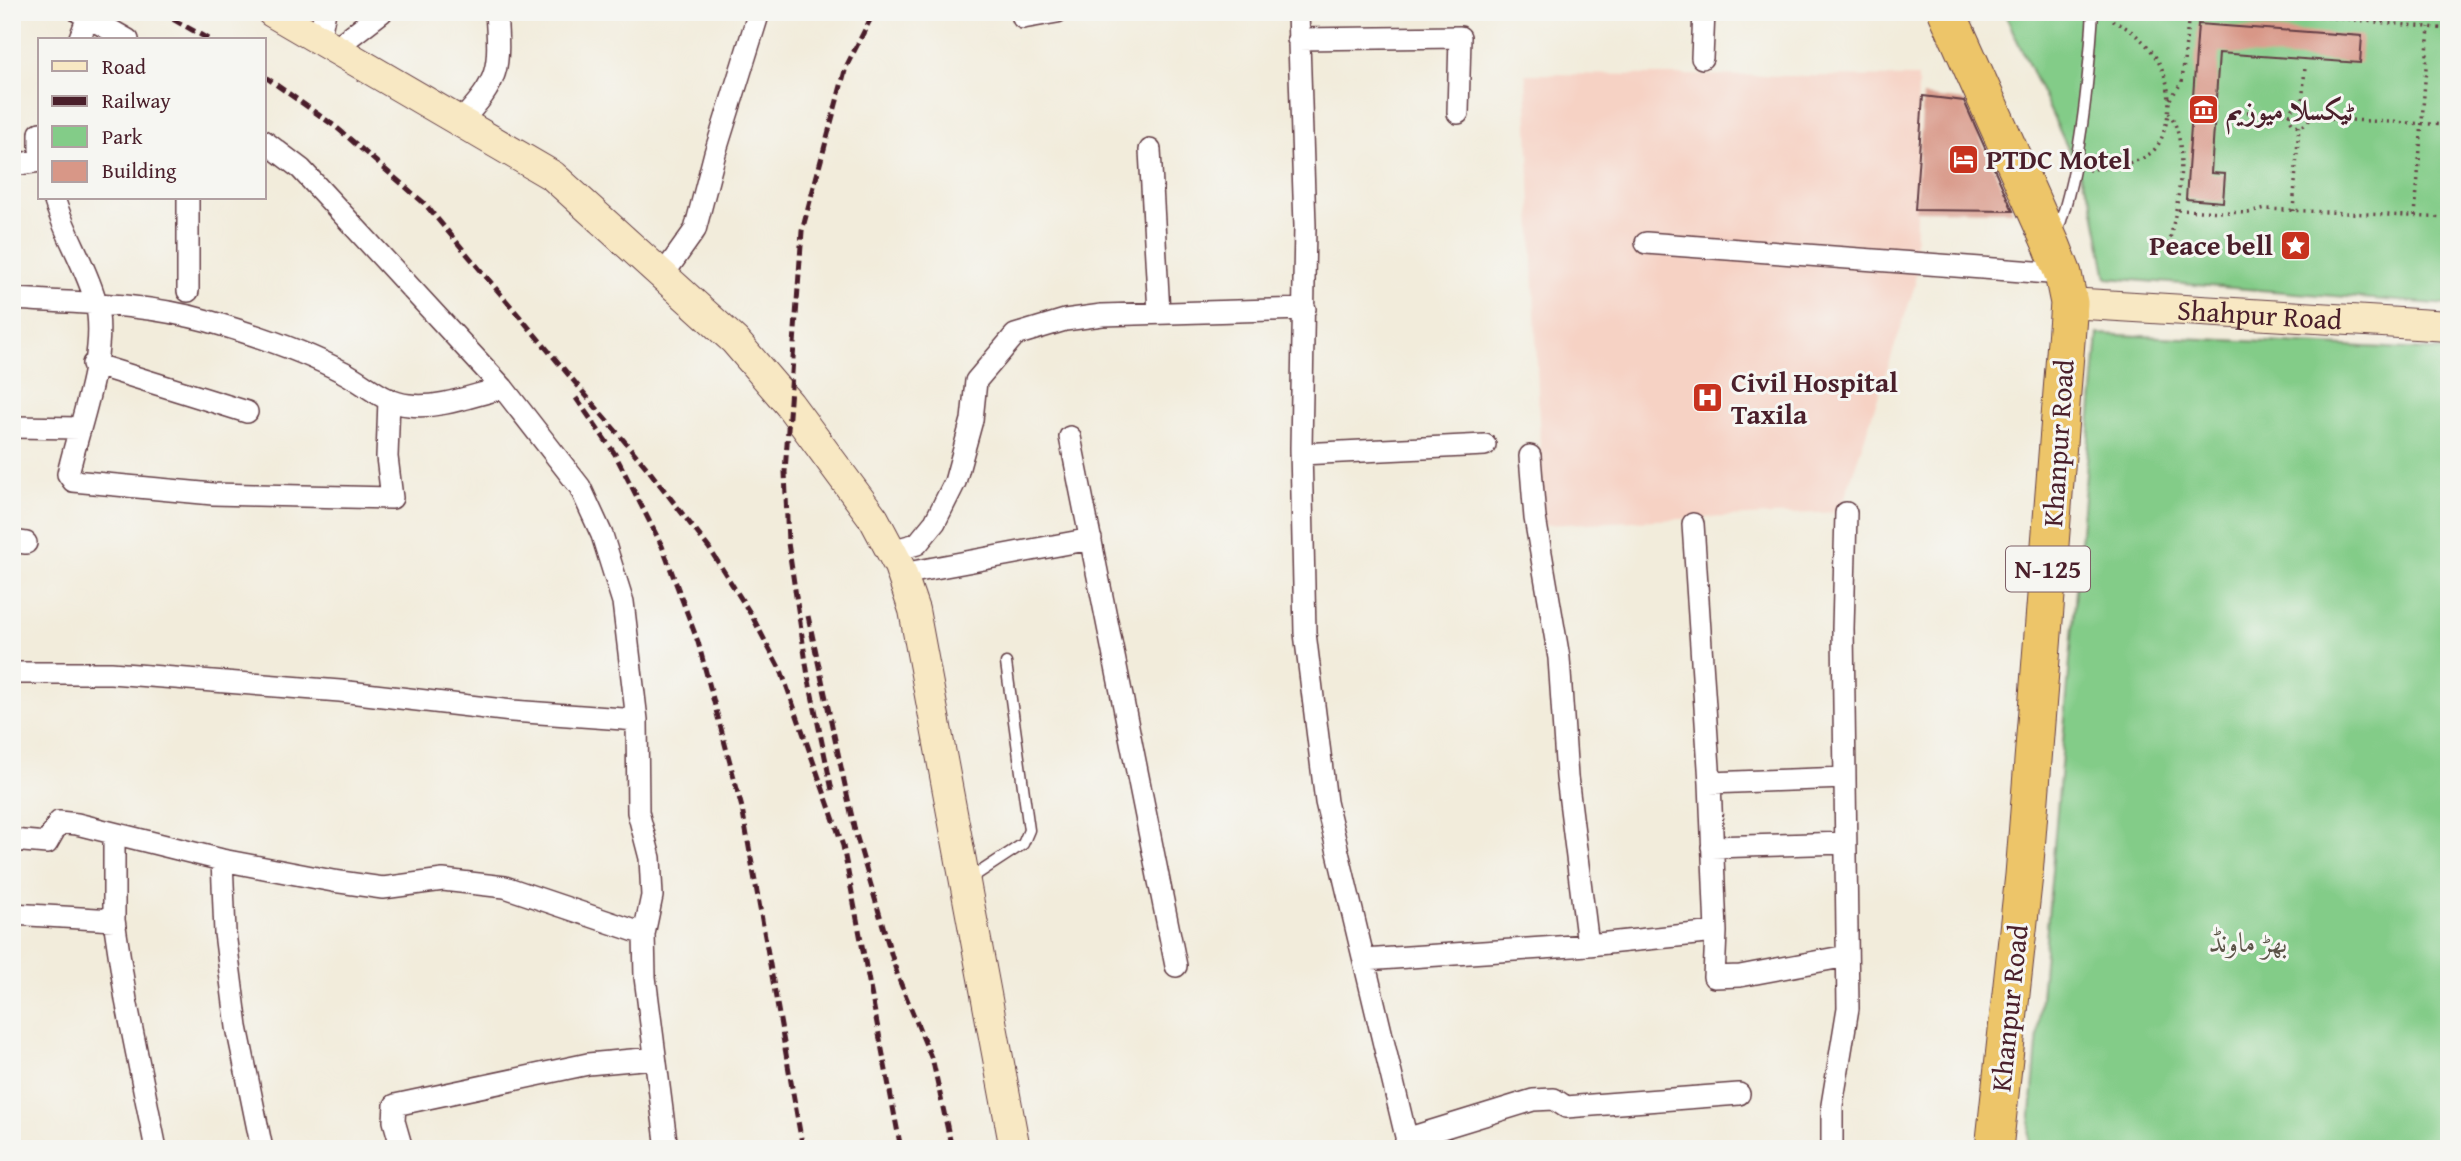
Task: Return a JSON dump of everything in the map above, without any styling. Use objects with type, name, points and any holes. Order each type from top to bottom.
[{"type":"highway","name":"Khanpur Road","points":[[1948,12],[2061,274],[2024,875],[1994,1149]]},
{"type":"street","points":[[272,12],[326,34],[460,122],[553,176],[735,341],[789,404],[874,519],[897,562],[914,610],[1014,1149]]},
{"type":"street","points":[[326,34],[382,12]]},
{"type":"street","points":[[460,122],[494,82],[499,49],[496,12]]},
{"type":"street","points":[[663,275],[695,230],[715,153],[760,12]]},
{"type":"street","points":[[1023,18],[1057,12]]},
{"type":"street","points":[[1298,12],[1306,309],[1301,454],[1306,633],[1326,802],[1407,1144],[1533,1100],[1554,1099],[1566,1107],[1739,1094]]},
{"type":"street","points":[[1702,58],[1704,12]]},
{"type":"street","points":[[79,38],[84,15],[124,38]]},
{"type":"street","points":[[1298,39],[1460,37],[1458,113]]},
{"type":"street","points":[[266,143],[301,169],[503,388],[580,487],[603,535],[623,602],[637,720],[638,812],[650,858],[652,896],[644,934],[654,1058],[667,1149]]},
{"type":"street","points":[[1150,150],[1159,313]]},
{"type":"street","points":[[12,165],[38,161]]},
{"type":"street","points":[[55,200],[96,304],[93,364],[68,474],[73,481],[213,494],[392,498],[387,457],[389,399]]},
{"type":"street","points":[[188,200],[188,292]]},
{"type":"street","points":[[1646,243],[2061,274]]},
{"type":"street","name":"Shahpur Road","points":[[2061,274],[2449,326]]},
{"type":"street","points":[[12,299],[96,304],[205,320],[243,332],[342,372],[389,399],[406,405],[426,407],[503,388]]},
{"type":"street","points":[[897,562],[917,544],[935,522],[955,482],[972,420],[976,381],[1015,335],[1065,320],[1102,314],[1306,309]]},
{"type":"street","points":[[93,364],[247,412]]},
{"type":"street","points":[[12,427],[80,428]]},
{"type":"street","points":[[1070,437],[1176,966]]},
{"type":"street","points":[[1301,454],[1485,445]]},
{"type":"street","points":[[1530,456],[1535,518],[1559,658],[1567,777],[1588,945]]},
{"type":"street","points":[[1832,1149],[1832,1105],[1847,1008],[1846,513]]},
{"type":"street","points":[[1693,524],[1710,783],[1716,932],[1714,977],[1740,976],[1847,957]]},
{"type":"street","points":[[897,562],[1091,539]]},
{"type":"street","points":[[12,673],[111,673],[340,691],[512,711],[637,720]]},
{"type":"street","points":[[1710,783],[1845,778]]},
{"type":"street","points":[[12,840],[47,844],[59,822],[77,824],[222,860],[383,888],[443,880],[505,887],[644,934]]},
{"type":"street","points":[[114,835],[114,920],[126,1000],[156,1149]]},
{"type":"street","points":[[1712,846],[1845,844]]},
{"type":"street","points":[[222,860],[225,933],[237,1027],[262,1149]]},
{"type":"street","points":[[12,914],[114,920]]},
{"type":"street","points":[[1364,960],[1588,945],[1716,932]]},
{"type":"street","points":[[402,1149],[394,1121],[395,1105],[587,1064],[654,1058]]},
{"type":"lane","points":[[2061,274],[2066,207],[2087,101],[2093,13]]},
{"type":"lane","points":[[965,883],[1023,844],[1030,830],[1006,663]]},
{"type":"path","points":[[2169,100],[2182,82],[2189,12]]},
{"type":"path","points":[[2271,12],[2332,15],[2449,29]]},
{"type":"path","points":[[2073,172],[2124,164],[2147,155],[2161,140],[2169,113],[2165,74],[2149,48],[2119,23],[2093,13]]},
{"type":"path","points":[[2415,216],[2429,27]]},
{"type":"path","points":[[2302,106],[2305,66]]},
{"type":"path","points":[[2299,126],[2291,120],[2291,114],[2292,110],[2302,106]]},
{"type":"path","points":[[2299,126],[2310,118],[2310,113],[2302,106]]},
{"type":"path","points":[[2247,112],[2291,114]]},
{"type":"path","points":[[2167,251],[2178,210],[2179,136],[2169,113]]},
{"type":"path","points":[[2310,118],[2449,125]]},
{"type":"path","points":[[2293,211],[2299,126]]},
{"type":"path","points":[[2178,210],[2293,211],[2449,218]]},
{"type":"shaded area","name":"Civil Hospital Taxila","points":[[1526,74],[1918,77],[1915,285],[1840,512],[1543,525]]},
{"type":"green space","points":[[2004,12],[2449,12],[2449,305],[2107,278],[2092,200]]},
{"type":"green space","name":"بھڑ ماونڈ","points":[[2098,334],[2449,351],[2449,1149],[2028,1149]]},
{"type":"building","points":[[2198,24],[2362,36],[2360,63],[2219,53],[2211,173],[2225,174],[2223,202],[2186,199]]},
{"type":"building","points":[[1923,96],[1964,101],[2013,211],[1915,210]]},
{"type":"railway","points":[[160,12],[206,38]]},
{"type":"railway","points":[[832,790],[808,676],[788,543],[785,472],[802,231],[846,67],[874,12]]},
{"type":"railway","points":[[266,77],[336,127],[424,203],[647,468],[709,548],[752,616],[782,673],[843,846],[901,1149]]},
{"type":"railway","points":[[576,398],[615,454],[662,546],[698,642],[742,808],[803,1149]]},
{"type":"railway","points":[[808,616],[855,831],[898,977],[933,1062],[952,1149]]},
{"type":"place","name":"ٹیکسلا میوزیم","points":[[2203,110]]},
{"type":"place","name":"PTDC Motel","points":[[1963,159]]},
{"type":"place","name":"Peace bell","points":[[2296,245]]},
{"type":"place","name":"Civil Hospital Taxila","points":[[1708,398]]}]
